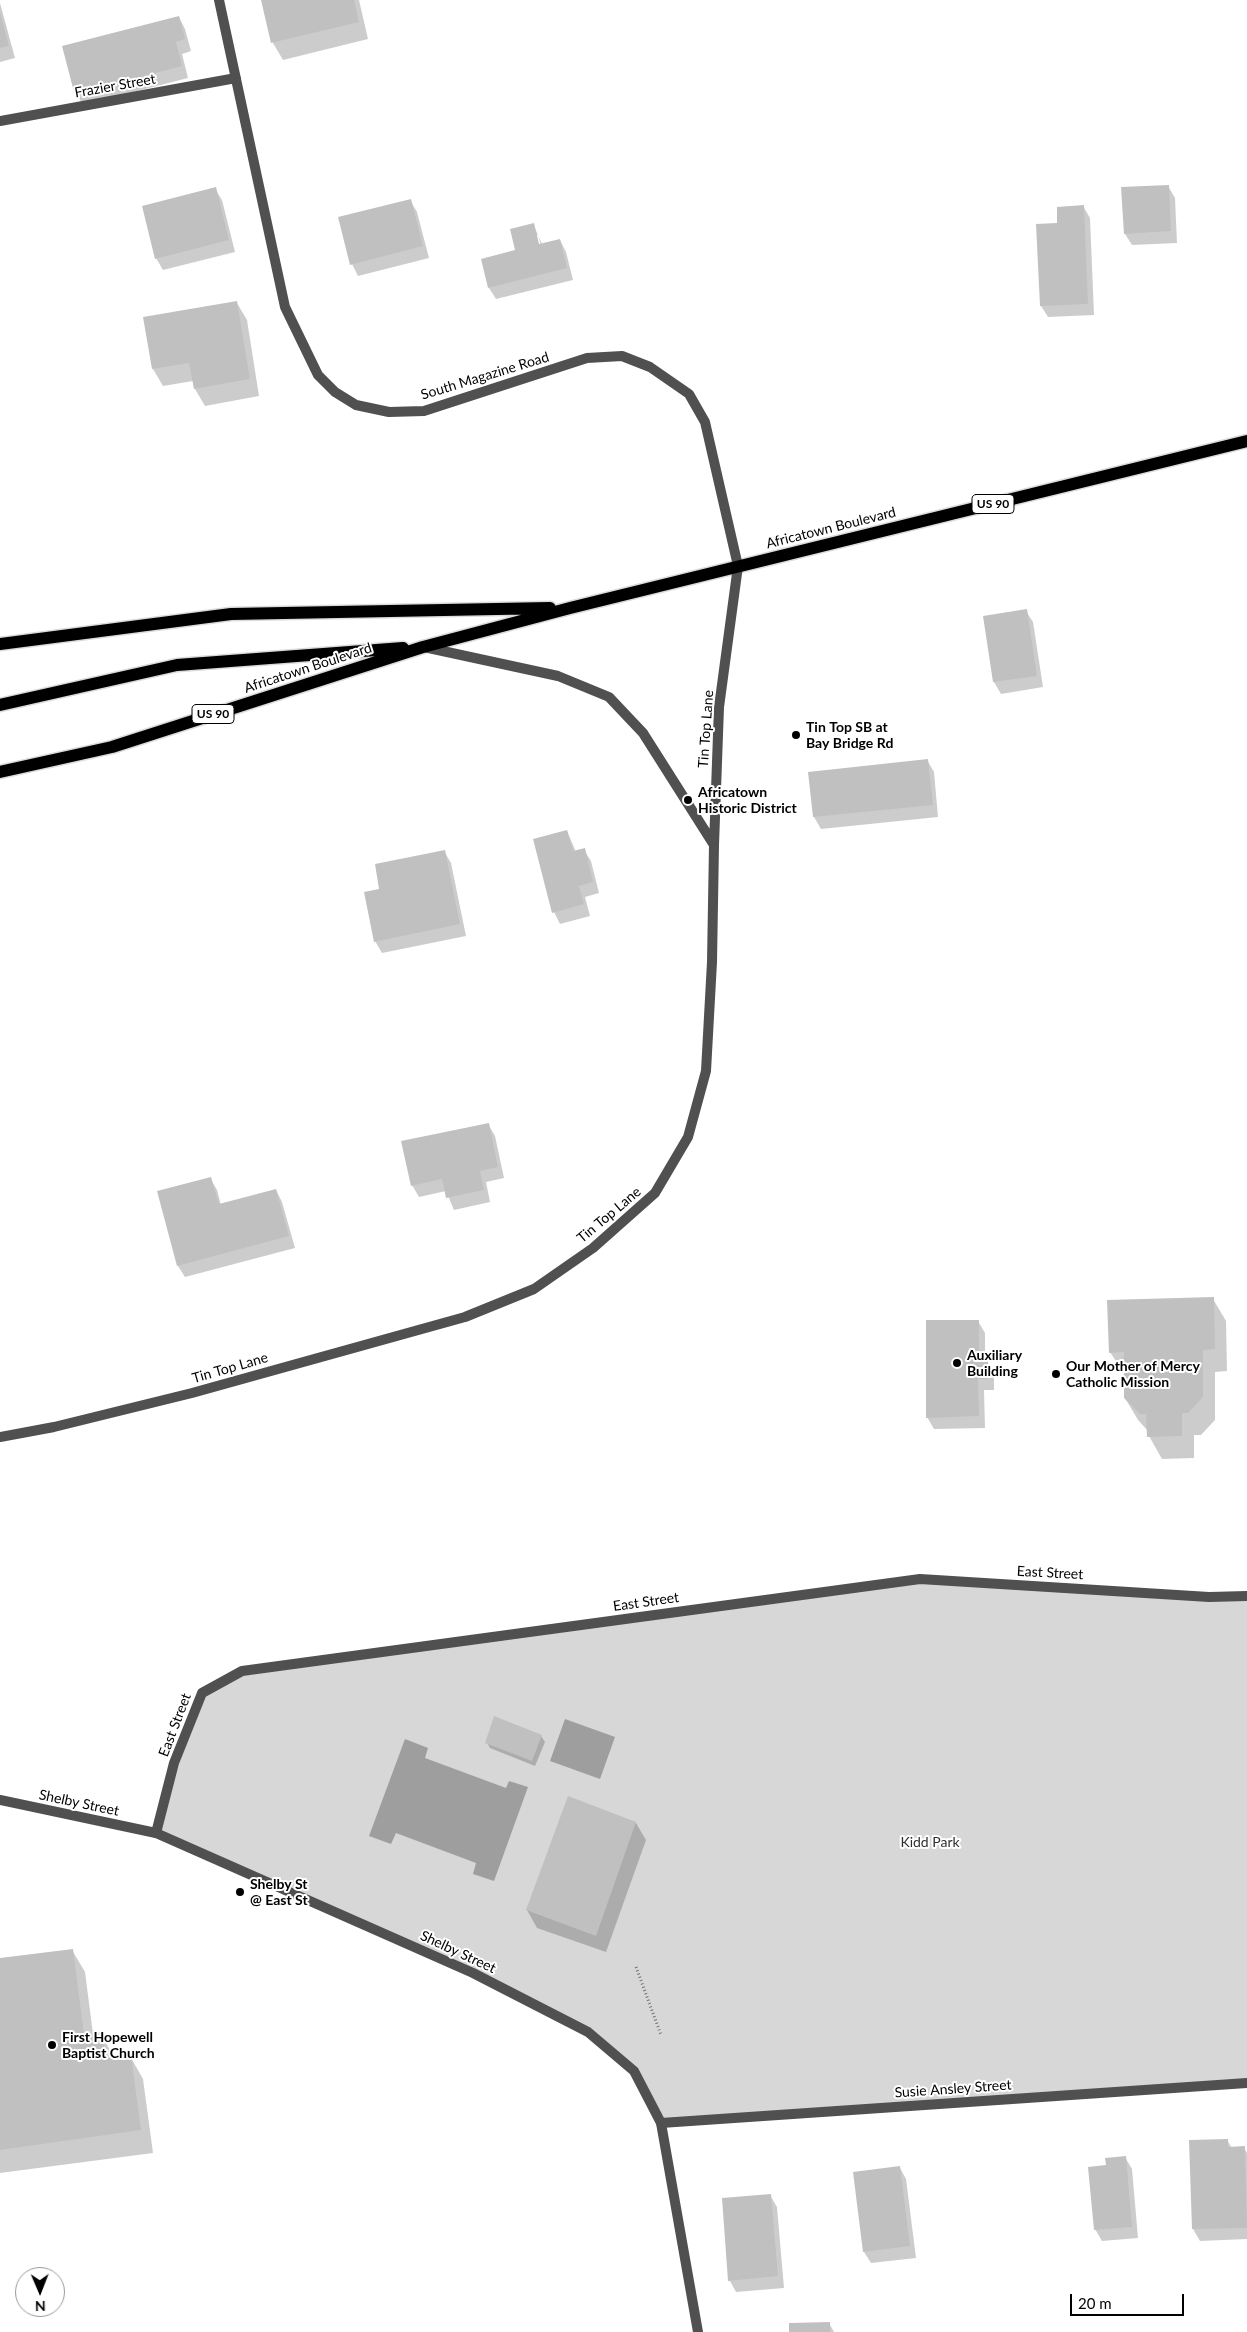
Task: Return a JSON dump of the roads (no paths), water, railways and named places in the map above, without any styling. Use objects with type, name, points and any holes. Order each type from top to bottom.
[{"type":"main road","name":"Africatown Boulevard","points":[[0,772],[112,747],[423,647],[738,566],[1247,441]]},
{"type":"main road","points":[[0,644],[231,614],[570,608]]},
{"type":"main road","name":"Africatown Boulevard","points":[[0,705],[176,665],[423,647]]},
{"type":"street","name":"South Magazine Road","points":[[219,0],[285,307],[318,375],[335,392],[356,405],[389,412],[424,411],[587,358],[622,356],[650,367],[690,394],[705,422],[738,566]]},
{"type":"street","name":"Frazier Street","points":[[0,121],[236,78]]},
{"type":"street","name":"Tin Top Lane","points":[[0,1437],[54,1427],[192,1393],[465,1317],[534,1289],[593,1248],[656,1194],[688,1137],[706,1071],[712,962],[714,845],[720,707],[738,566]]},
{"type":"street","points":[[423,647],[558,676],[609,697],[643,733],[714,845]]},
{"type":"street","name":"East Street","points":[[156,1833],[174,1763],[202,1693],[242,1671],[920,1579],[1209,1597],[1247,1596]]},
{"type":"street","name":"Shelby Street","points":[[0,1800],[156,1833],[473,1973],[588,2032],[634,2071],[661,2123],[698,2332]]},
{"type":"street","name":"Susie Ansley Street","points":[[661,2123],[1247,2083]]},
{"type":"place","name":"Tin Top SB at Bay Bridge Rd","points":[[796,735]]},
{"type":"place","name":"Africatown Historic District","points":[[688,800]]},
{"type":"place","name":"Auxiliary Building","points":[[957,1363]]},
{"type":"place","name":"Our Mother of Mercy Catholic Mission","points":[[1056,1374]]},
{"type":"place","name":"Shelby St @ East St","points":[[240,1892]]},
{"type":"place","name":"First Hopewell Baptist Church","points":[[52,2045]]},
{"type":"park label","name":"Kidd Park","points":[[930,1842]]}]
